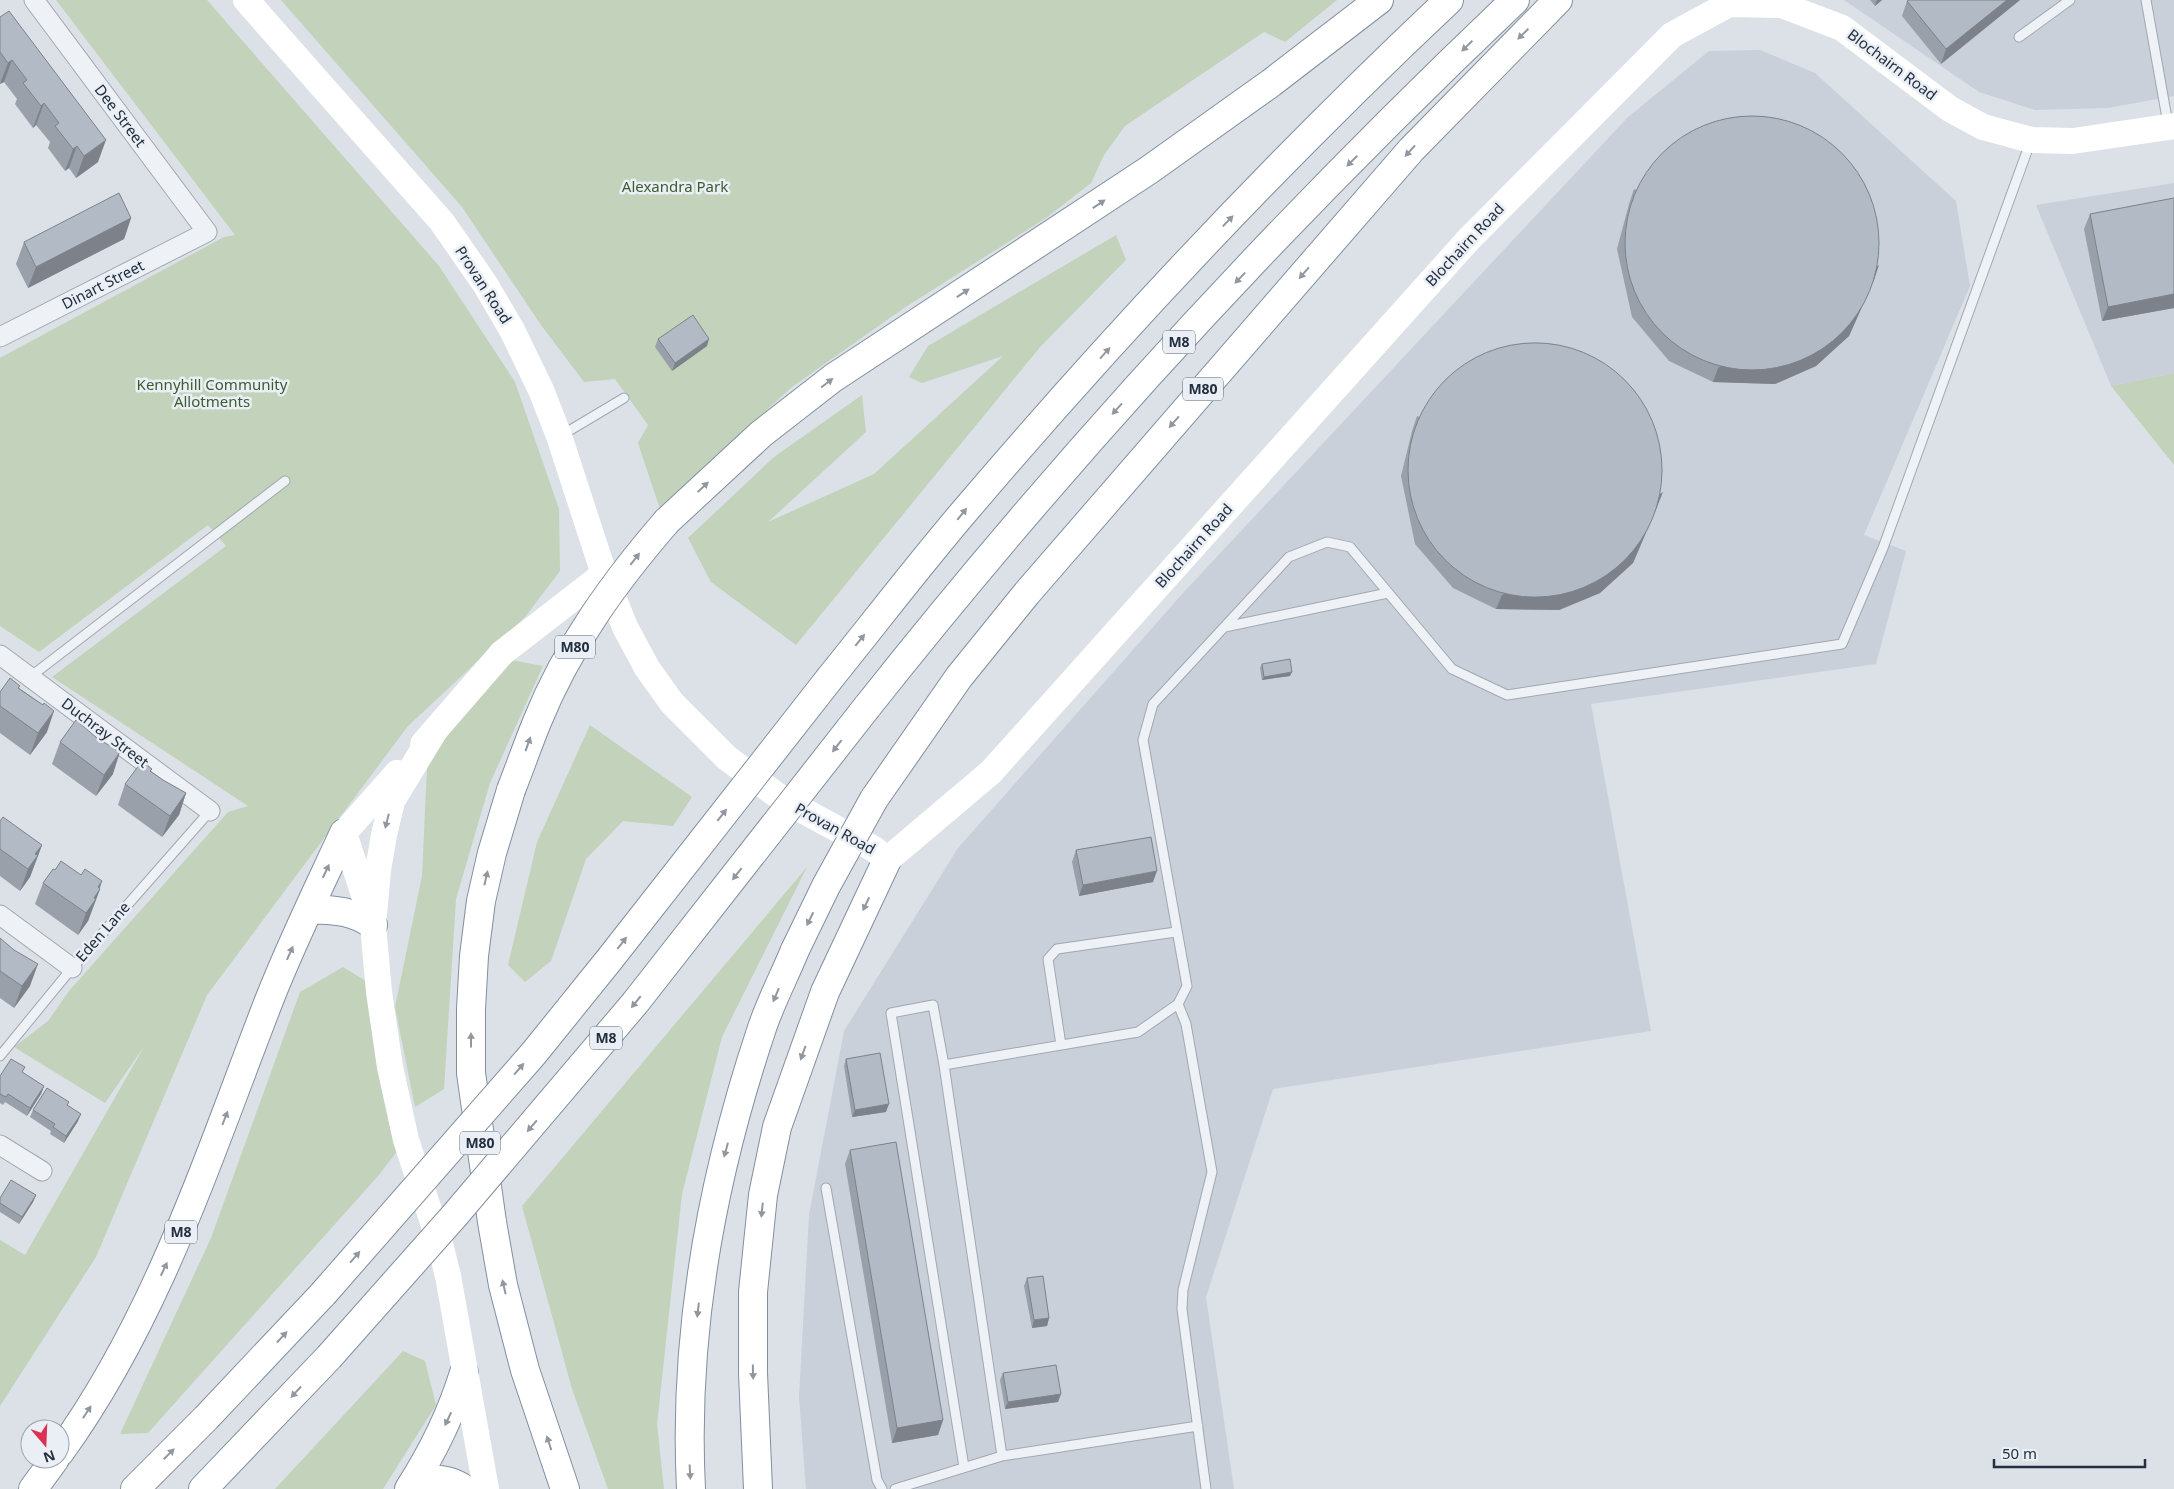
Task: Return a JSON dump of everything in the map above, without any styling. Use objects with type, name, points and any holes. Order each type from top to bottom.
[{"type":"highway","name":"M80","points":[[565,1489],[525,1370],[503,1285],[471,1073],[471,1009],[474,956],[481,901],[492,853],[511,790],[537,721],[576,643],[620,577],[667,520],[761,434],[833,378],[1149,170],[1271,83],[1379,0]]},
{"type":"highway","points":[[135,1489],[206,1418],[323,1294],[534,1053],[830,678],[968,507],[1165,288],[1289,157],[1389,56],[1449,0]]},
{"type":"highway","name":"M8","points":[[203,1489],[330,1356],[455,1215],[635,1003],[922,638],[1079,451],[1151,372],[1335,178],[1515,0]]},
{"type":"highway","name":"M80","points":[[691,1489],[689,1452],[691,1390],[698,1313],[709,1229],[720,1174],[742,1092],[762,1029],[795,950],[826,886],[874,799],[960,677],[1034,586],[1411,150],[1558,0]]},
{"type":"highway","name":"M8","points":[[70,1437],[110,1375],[167,1262],[195,1196],[270,997],[308,909],[344,833]]},
{"type":"highway","points":[[758,1489],[753,1373],[753,1292],[763,1195],[775,1137],[825,992],[887,860]]},
{"type":"highway","points":[[308,909],[350,912],[362,916],[373,925]]},
{"type":"highway","points":[[412,1485],[438,1440],[453,1407],[464,1372]]},
{"type":"highway","points":[[33,1489],[48,1469]]},
{"type":"highway","points":[[412,1485],[429,1478],[457,1484],[464,1489]]},
{"type":"street","name":"Dee Street","points":[[34,0],[207,232]]},
{"type":"street","name":"Provan Road","points":[[246,0],[442,222],[485,284],[512,330],[541,390],[559,436],[604,574],[625,627],[647,668],[672,703],[728,758],[782,799],[874,849],[887,860]]},
{"type":"street","name":"Blochairn Road","points":[[887,860],[991,772],[1469,239],[1672,35],[1728,4],[1782,5],[1842,28],[1950,109],[1983,128],[2030,140],[2073,141],[2171,126]]},
{"type":"street","name":"Dinart Street","points":[[0,337],[207,232]]},
{"type":"street","points":[[373,925],[344,833],[502,654],[604,574]]},
{"type":"street","name":"Duchray Street","points":[[0,655],[210,811]]},
{"type":"street","points":[[434,732],[392,801],[378,870],[373,925],[379,992],[390,1066],[406,1140],[444,1260],[486,1489]]},
{"type":"street","points":[[0,915],[72,968]]},
{"type":"street","points":[[0,1145],[42,1172]]},
{"type":"lane","points":[[2019,37],[2070,0]]},
{"type":"lane","points":[[2146,0],[2171,126]]},
{"type":"lane","points":[[944,1065],[1138,1032],[1178,1004],[1186,986],[1143,740],[1153,704],[1290,557],[1327,542],[1350,547],[1452,669],[1507,694],[1842,644],[1883,548],[2030,140]]},
{"type":"lane","points":[[559,436],[624,398]]},
{"type":"lane","points":[[30,677],[285,481]]},
{"type":"lane","points":[[1224,627],[1388,593]]},
{"type":"lane","name":"Eden Lane","points":[[0,1056],[72,968],[210,811]]},
{"type":"lane","points":[[1061,1045],[1048,959],[1057,949],[1176,932]]},
{"type":"lane","points":[[1178,1004],[1186,1024],[1212,1172],[1183,1290],[1182,1309],[1206,1489]]},
{"type":"lane","points":[[964,1467],[891,1013],[933,1005],[944,1065],[1002,1456]]},
{"type":"lane","points":[[826,1188],[877,1480],[882,1489]]},
{"type":"lane","points":[[895,1489],[1002,1456],[1198,1426]]},
{"type":"shaded area","points":[[1844,0],[2174,0],[2174,96],[2108,108],[2035,110],[1979,92]]},
{"type":"shaded area","points":[[1760,50],[1815,73],[1956,201],[1970,286],[1864,535],[1906,551],[1876,664],[1591,704],[1651,1031],[1273,1089],[1206,1297],[1234,1489],[806,1489],[799,1397],[809,1215],[844,1031],[958,848],[1183,593],[1628,117],[1709,51]]},
{"type":"shaded area","points":[[2174,183],[2174,373],[2111,386],[2036,205]]},
{"type":"green space","name":"Kennyhill Community Allotments","points":[[56,0],[207,0],[439,266],[515,382],[559,509],[560,571],[525,617],[408,726],[207,995],[96,1257],[0,1406],[0,1240],[25,1255],[145,1045],[105,1103],[14,1047],[48,1021],[69,991],[228,812],[248,806],[52,677],[226,546],[208,525],[39,652],[0,626],[0,358],[224,237],[235,235]]},
{"type":"green space","name":"Alexandra Park","points":[[281,0],[1337,0],[1285,42],[1264,32],[1125,126],[1104,155],[1091,183],[1046,218],[904,308],[792,387],[701,470],[661,512],[638,443],[648,425],[615,379],[584,382],[541,325],[462,207]]},
{"type":"green space","points":[[1116,235],[1126,260],[1041,346],[796,645],[711,582],[688,538],[774,457],[862,395],[866,432],[768,522],[874,474],[1003,356],[922,383],[909,377],[928,346]]},
{"type":"green space","points":[[2174,373],[2174,465],[2111,386]]},
{"type":"green space","points":[[511,660],[543,666],[490,783],[456,899],[444,1089],[415,1107],[395,1007],[422,876],[428,747]]},
{"type":"green space","points":[[590,725],[692,797],[673,826],[623,821],[586,859],[551,961],[525,982],[508,965],[537,842]]},
{"type":"green space","points":[[807,867],[722,1037],[682,1194],[657,1424],[664,1489],[608,1489],[572,1389],[522,1206]]},
{"type":"green space","points":[[343,967],[369,983],[399,1149],[378,1176],[148,1433],[120,1434],[211,1238],[300,992]]},
{"type":"green space","points":[[403,1351],[425,1361],[436,1405],[383,1489],[275,1489]]},
{"type":"building","points":[[2007,0],[1946,49],[1907,1]]},
{"type":"building","points":[[9,11],[106,140],[84,156],[77,146],[73,149],[55,126],[59,123],[44,103],[41,106],[23,83],[27,80],[12,60],[8,63],[0,52],[0,17]]},
{"type":"building","points":[[1752,116],[1777,119],[1801,126],[1823,137],[1842,153],[1858,172],[1869,194],[1876,218],[1879,243],[1876,268],[1869,292],[1858,314],[1842,333],[1823,349],[1801,360],[1777,367],[1752,370],[1727,367],[1703,360],[1681,349],[1662,333],[1646,314],[1635,292],[1628,268],[1625,243],[1628,218],[1635,194],[1646,172],[1662,153],[1681,137],[1703,126],[1727,119]]},
{"type":"building","points":[[119,193],[131,218],[36,267],[24,242]]},
{"type":"building","points":[[2174,198],[2174,294],[2108,307],[2090,214]]},
{"type":"building","points":[[693,315],[709,339],[675,363],[658,339]]},
{"type":"building","points":[[1535,343],[1560,346],[1584,353],[1606,364],[1625,380],[1641,399],[1652,421],[1659,445],[1662,470],[1659,495],[1652,519],[1641,541],[1625,560],[1606,576],[1584,587],[1560,594],[1535,597],[1510,594],[1486,587],[1464,576],[1445,560],[1429,541],[1418,519],[1411,495],[1408,470],[1411,445],[1418,421],[1429,399],[1445,380],[1464,364],[1486,353],[1510,346]]},
{"type":"building","points":[[1290,659],[1292,672],[1264,677],[1262,664]]},
{"type":"building","points":[[10,678],[20,686],[18,688],[54,711],[38,733],[0,706],[0,692]]},
{"type":"building","points":[[76,720],[97,738],[120,752],[104,775],[60,742]]},
{"type":"building","points":[[142,761],[152,769],[150,771],[186,793],[170,816],[125,784]]},
{"type":"building","points":[[3,817],[42,845],[35,854],[38,855],[28,869],[0,849],[0,821]]},
{"type":"building","points":[[1151,837],[1157,871],[1083,885],[1076,850]]},
{"type":"building","points":[[61,861],[81,875],[85,869],[102,881],[98,887],[100,889],[94,898],[96,899],[86,913],[43,883]]},
{"type":"building","points":[[0,938],[14,950],[38,964],[22,986],[0,971]]},
{"type":"building","points":[[880,1053],[889,1104],[855,1110],[846,1059]]},
{"type":"building","points":[[11,1059],[25,1067],[22,1072],[44,1086],[30,1108],[8,1094],[6,1097],[0,1094],[0,1076]]},
{"type":"building","points":[[47,1088],[69,1102],[67,1105],[81,1114],[66,1136],[53,1127],[55,1124],[33,1110]]},
{"type":"building","points":[[896,1142],[943,1420],[897,1428],[850,1150]]},
{"type":"building","points":[[11,1180],[36,1195],[22,1217],[0,1203],[0,1198]]},
{"type":"building","points":[[1043,1276],[1049,1318],[1034,1320],[1027,1278]]},
{"type":"building","points":[[1056,1365],[1061,1394],[1008,1402],[1003,1373]]}]
